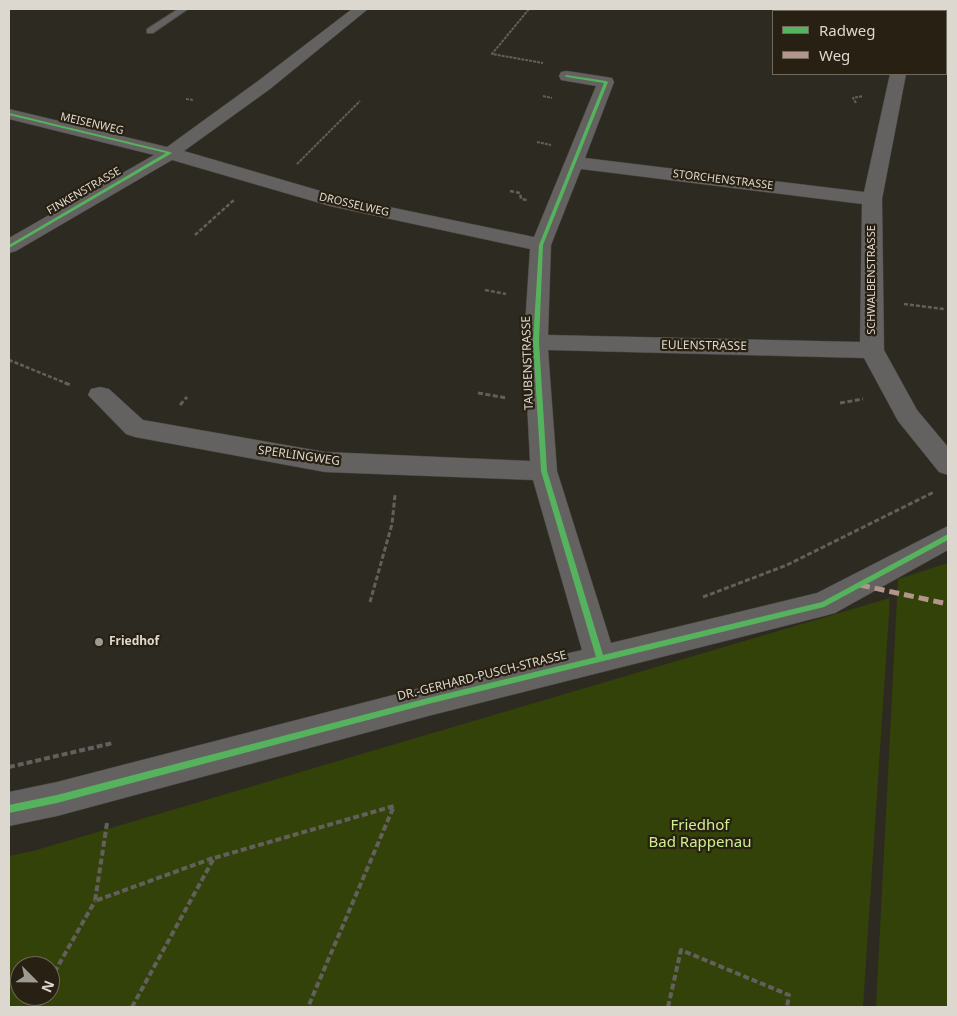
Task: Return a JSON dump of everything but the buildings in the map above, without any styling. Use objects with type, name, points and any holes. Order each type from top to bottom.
[{"type":"street","name":"FINKENSTRASSE","points":[[9,247],[170,153],[264,85],[361,9]]},
{"type":"street","name":"SCHWALBENSTRASSE","points":[[898,75],[872,199],[872,350],[907,415],[948,464]]},
{"type":"street","name":"TAUBENSTRASSE","points":[[567,76],[606,82],[541,245],[536,342],[544,471],[600,658]]},
{"type":"street","name":"MEISENWEG","points":[[9,114],[170,153]]},
{"type":"street","name":"DROSSELWEG","points":[[170,153],[337,202],[541,245]]},
{"type":"street","name":"STORCHENSTRASSE","points":[[574,162],[872,199]]},
{"type":"street","name":"EULENSTRASSE","points":[[536,342],[872,350]]},
{"type":"street","name":"SPERLINGWEG","points":[[100,395],[135,428],[324,462],[544,471]]},
{"type":"street","name":"DR.-GERHARD-PUSCH-STRASSE","points":[[9,809],[114,784],[600,658],[824,604],[948,536]]},
{"type":"lane","points":[[150,31],[184,9]]},
{"type":"path","points":[[529,9],[492,54],[570,68],[567,76]]},
{"type":"path","points":[[195,235],[321,141],[333,130],[330,128],[360,101]]},
{"type":"path","points":[[872,299],[944,309]]},
{"type":"path","points":[[9,360],[100,395]]},
{"type":"path","points":[[370,602],[392,524],[394,500],[402,465]]},
{"type":"path","points":[[60,962],[95,901],[114,784]]},
{"type":"path","points":[[95,901],[214,858],[394,806],[308,1007]]},
{"type":"path","points":[[132,1007],[214,858]]},
{"type":"path","points":[[668,1007],[681,950],[789,995],[787,1007]]},
{"type":"green space","points":[[948,563],[948,1007],[876,1007],[898,579]]},
{"type":"green space","name":"Friedhof Bad Rappenau","points":[[890,598],[863,1007],[9,1007],[9,856],[33,851]]},
{"type":"marked path","points":[[860,585],[948,604]]},
{"type":"cycle path","points":[[567,76],[606,82],[541,245],[536,342],[544,471],[600,658]]},
{"type":"cycle path","points":[[9,114],[170,153]]},
{"type":"cycle path","points":[[9,247],[170,153]]},
{"type":"cycle path","points":[[9,809],[57,799],[428,701],[824,604],[948,537]]},
{"type":"place","name":"Friedhof","points":[[99,642]]}]
